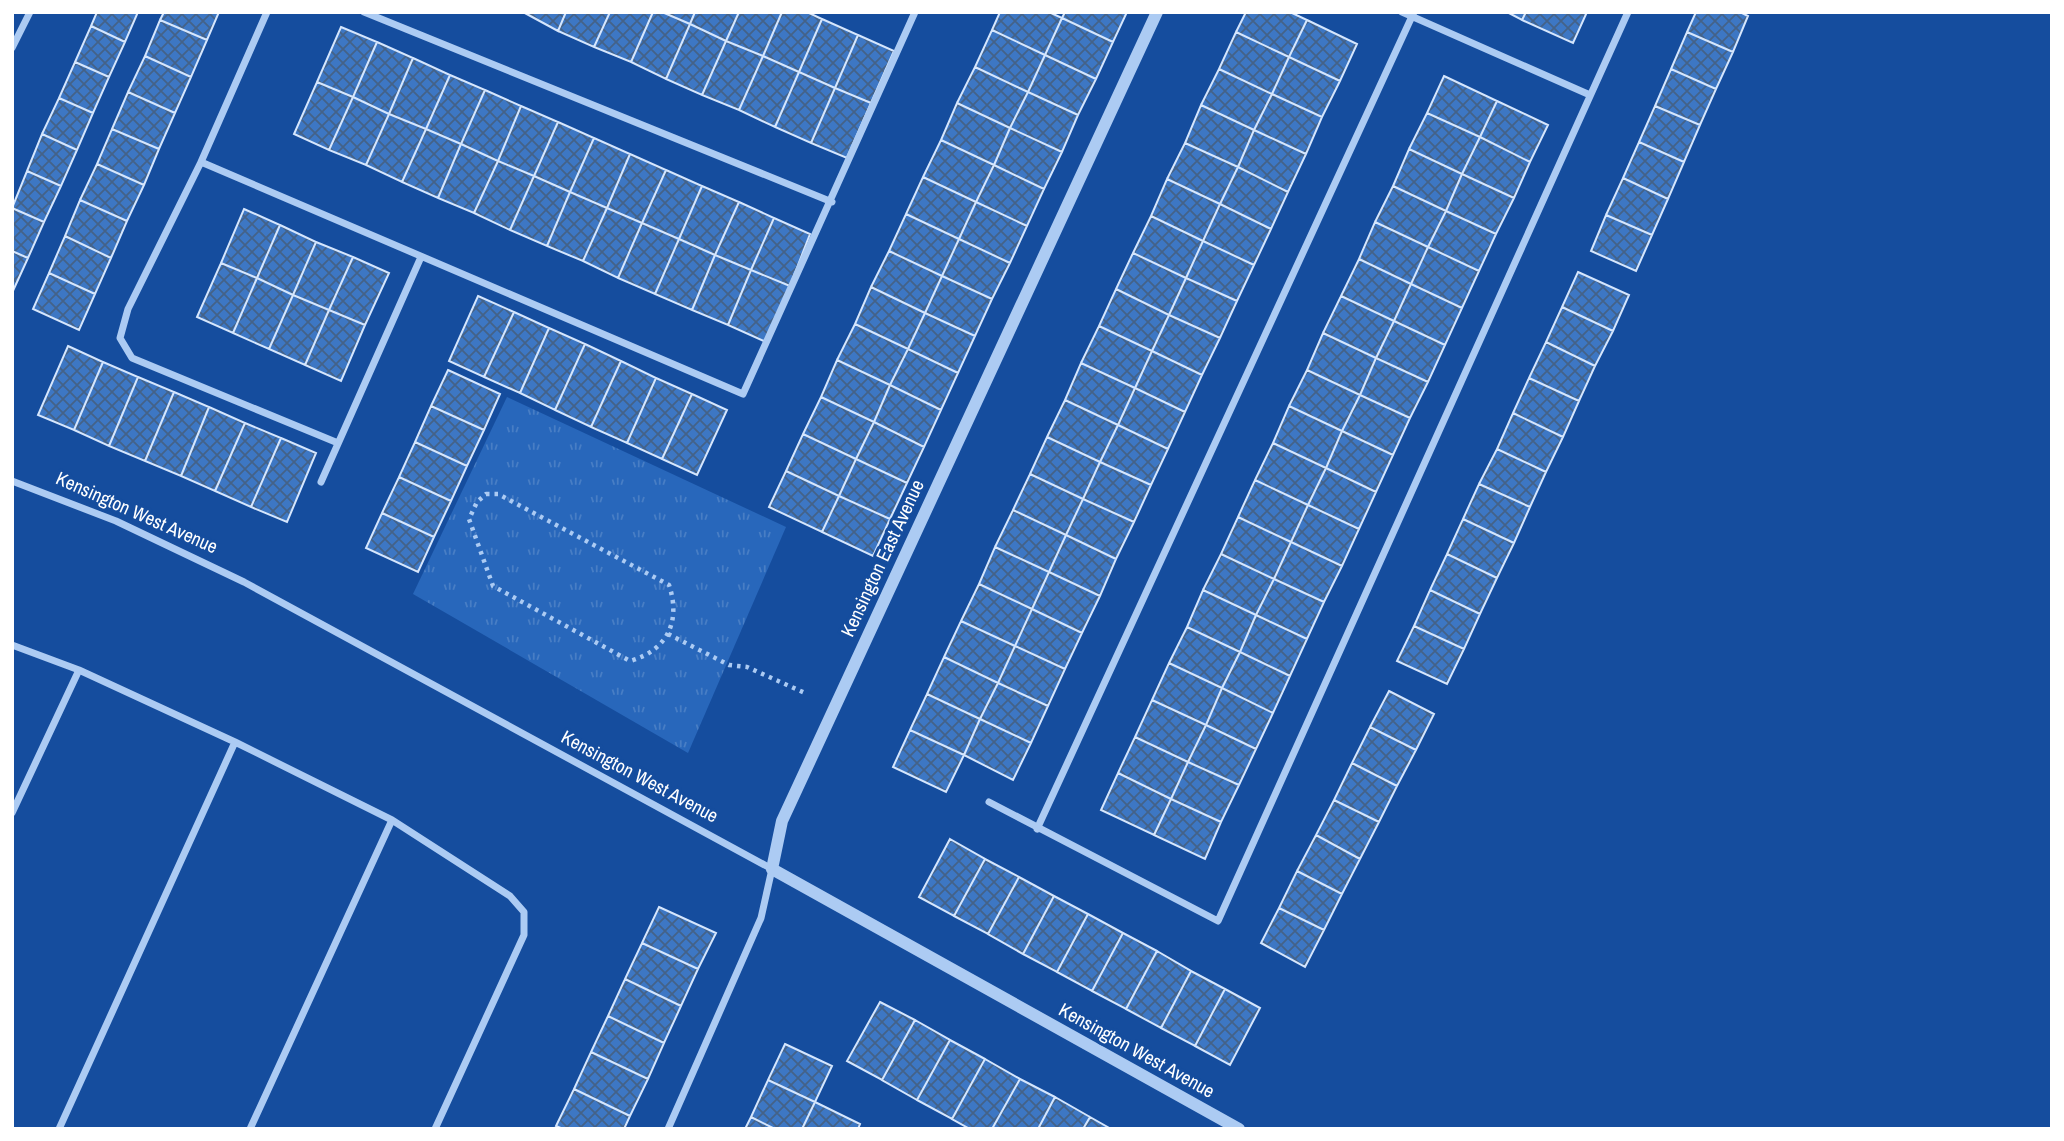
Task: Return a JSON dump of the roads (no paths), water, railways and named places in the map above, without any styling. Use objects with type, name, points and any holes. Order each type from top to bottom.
[{"type":"street","points":[[12,48],[30,12]]},
{"type":"street","points":[[267,12],[201,162],[128,309],[120,338],[132,358],[338,443]]},
{"type":"street","points":[[364,12],[832,202]]},
{"type":"street","name":"Kensington East Avenue","points":[[668,1129],[761,918],[782,821],[1157,12]]},
{"type":"street","points":[[1402,12],[1590,95]]},
{"type":"street","points":[[989,802],[1218,921],[1628,12]]},
{"type":"street","points":[[201,162],[743,394],[832,202],[914,13]]},
{"type":"street","points":[[1037,829],[1413,15]]},
{"type":"street","points":[[321,482],[421,257]]},
{"type":"street","name":"Kensington West Avenue","points":[[12,481],[116,521],[244,582],[772,869],[1239,1129]]},
{"type":"street","points":[[12,645],[79,670],[235,741],[392,820],[510,896],[524,912],[524,935],[435,1129]]},
{"type":"street","points":[[12,813],[79,670]]},
{"type":"street","points":[[59,1129],[235,741]]},
{"type":"street","points":[[250,1129],[392,820]]}]
